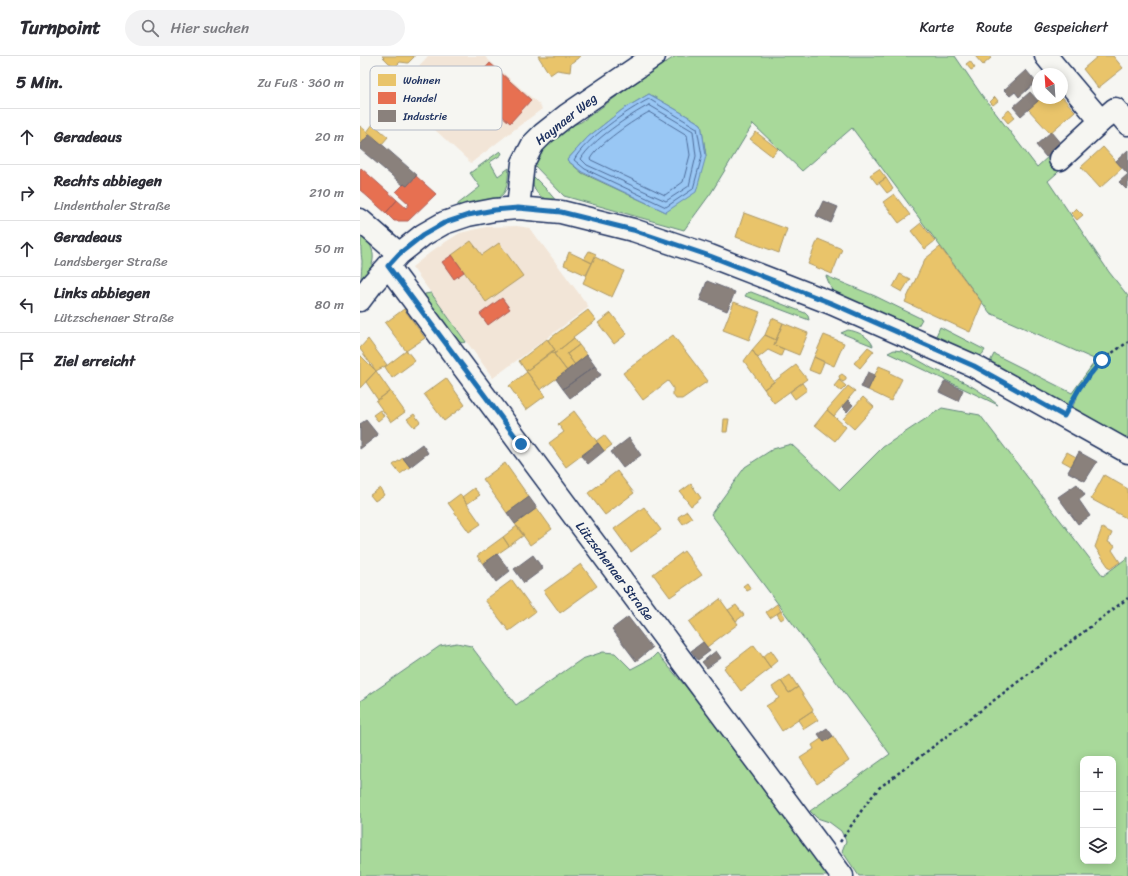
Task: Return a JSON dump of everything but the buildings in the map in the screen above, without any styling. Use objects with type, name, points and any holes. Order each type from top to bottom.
[{"type":"street","name":"Haynaer Weg","points":[[518,208],[523,163],[533,144],[567,115],[654,56]]},
{"type":"street","points":[[1046,56],[1056,68]]},
{"type":"street","points":[[1060,159],[1118,113],[1068,79]]},
{"type":"street","points":[[360,300],[372,284],[394,260],[423,235],[444,223],[468,215],[494,210],[518,208],[561,212],[633,230],[717,259],[831,303],[974,366],[1128,452]]},
{"type":"street","name":"Lützschenaer Straße","points":[[360,220],[394,260],[842,876]]},
{"type":"path","points":[[1064,416],[1080,387],[1102,360],[1128,342]]},
{"type":"path","points":[[827,855],[839,843],[855,822],[866,804],[880,788],[1128,598]]},
{"type":"shaded area","points":[[428,56],[484,56],[495,66],[419,66]]},
{"type":"shaded area","points":[[502,72],[540,105],[542,109],[471,163],[435,130],[502,130]]},
{"type":"shaded area","points":[[517,226],[530,228],[589,307],[493,378],[412,267],[436,248],[460,233],[486,227]]},
{"type":"green space","points":[[676,56],[955,56],[981,94],[1037,167],[1050,155],[1055,161],[1092,142],[1048,181],[1109,272],[1128,296],[1128,439],[1073,408],[1077,398],[1075,396],[1068,407],[991,365],[990,362],[994,354],[1072,393],[1096,360],[990,313],[852,128],[802,171],[753,124],[711,193],[684,230],[564,196],[533,164],[539,152],[567,127],[581,122],[652,71]],"holes":[[[649,94],[701,124],[706,156],[666,212],[582,173],[567,160],[588,137],[622,110]]]},
{"type":"green space","points":[[500,151],[502,153],[501,155],[490,162],[498,176],[509,168],[505,191],[502,195],[485,203],[460,207],[458,206],[458,204],[480,187],[470,173]]},
{"type":"green space","points":[[532,175],[558,203],[543,198],[536,192]]},
{"type":"green space","points":[[362,235],[371,246],[373,258],[370,270],[361,281],[361,244]]},
{"type":"green space","points":[[826,276],[875,296],[922,319],[918,326],[914,328],[833,293]]},
{"type":"green space","points":[[751,292],[805,313],[809,320],[745,296],[747,293]]},
{"type":"green space","points":[[431,293],[466,342],[464,343],[458,341],[453,337],[424,296],[425,294]]},
{"type":"green space","points":[[940,327],[985,350],[978,357],[939,339],[936,336]]},
{"type":"green space","points":[[848,330],[863,335],[873,346],[841,333]]},
{"type":"green space","points":[[894,350],[902,351],[932,368],[965,383],[998,405],[888,353]]},
{"type":"green space","points":[[942,408],[980,415],[1103,576],[1128,557],[1128,876],[859,876],[842,851],[846,841],[841,831],[829,822],[817,818],[810,811],[890,754],[711,514],[745,467],[773,449],[791,444],[840,490],[883,447]]},
{"type":"green space","points":[[457,643],[471,646],[516,705],[582,659],[603,652],[615,653],[631,669],[652,658],[657,653],[706,713],[828,876],[360,876],[360,701],[440,646]]},
{"type":"water","points":[[649,94],[701,124],[706,156],[696,192],[666,212],[582,172],[567,160],[588,137],[622,110]]},
{"type":"route","points":[[521,444],[388,266],[399,254],[423,235],[444,223],[468,215],[494,210],[518,208],[561,212],[633,230],[710,256],[831,303],[974,366],[1064,416],[1080,387],[1102,360]]}]
